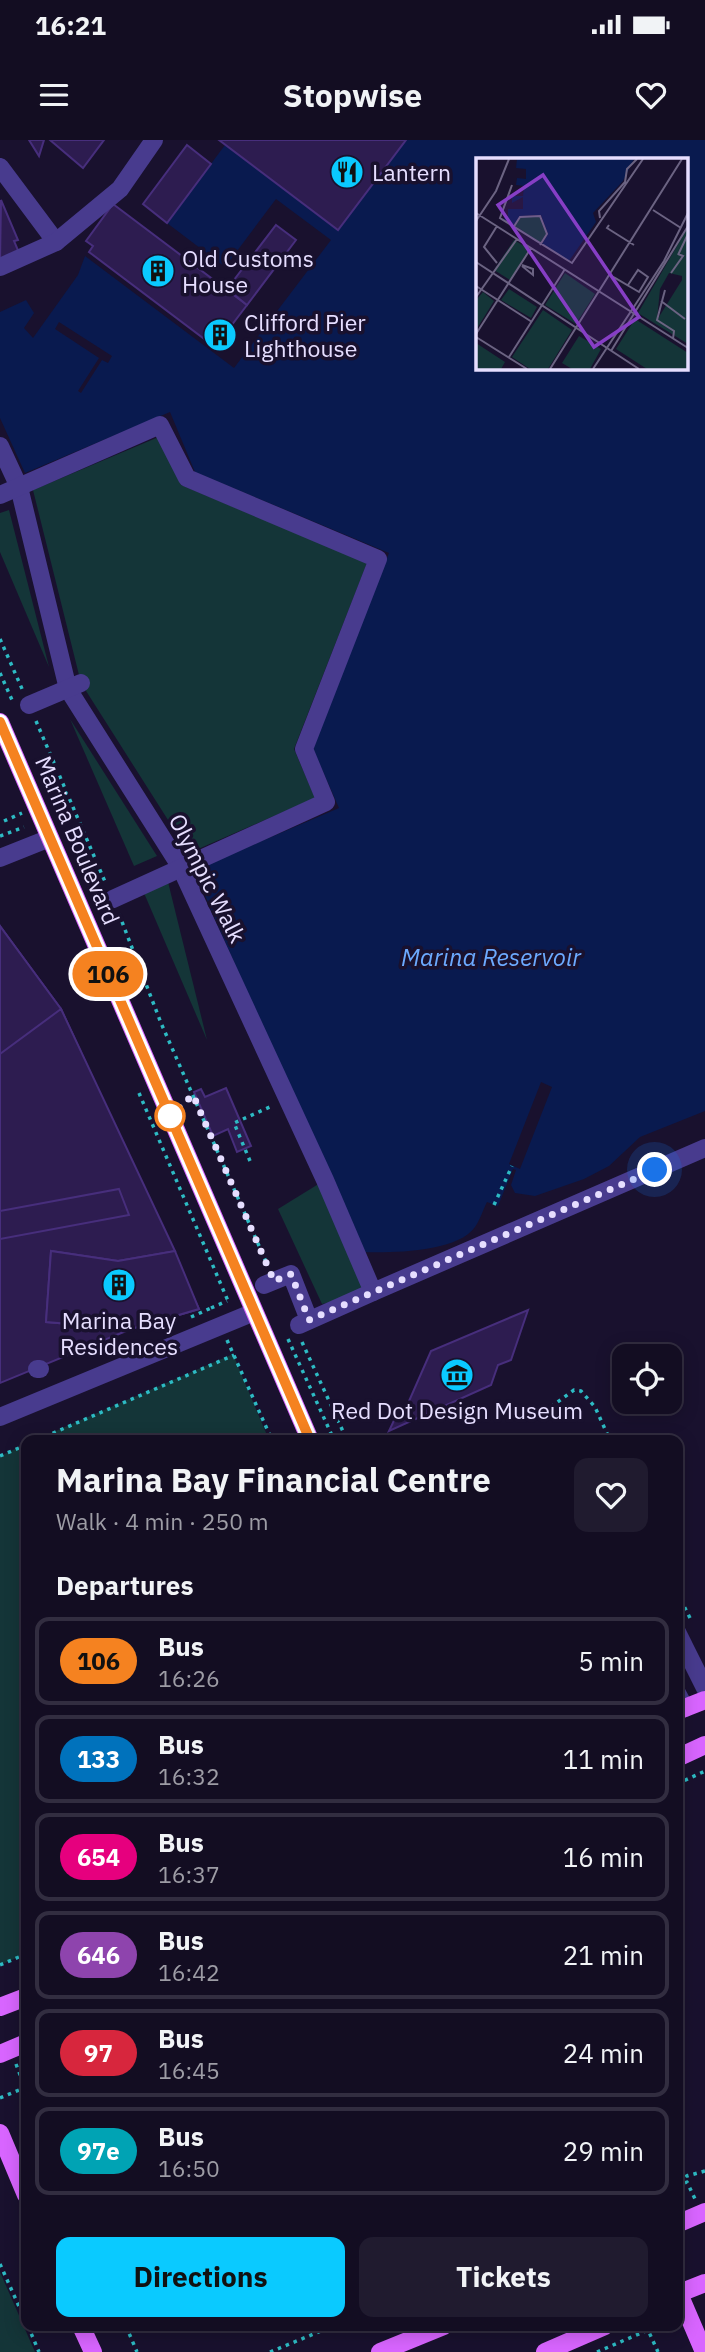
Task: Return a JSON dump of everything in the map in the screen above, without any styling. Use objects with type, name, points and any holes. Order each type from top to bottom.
[{"type":"main road","name":"Marina Boulevard","points":[[0,722],[308,1435]]},
{"type":"main road","points":[[683,1704],[705,1700]]},
{"type":"main road","points":[[683,1755],[705,1745]]},
{"type":"main road","points":[[0,2007],[21,1999]]},
{"type":"main road","points":[[0,2054],[21,2045]]},
{"type":"main road","points":[[0,2133],[21,2183]]},
{"type":"main road","points":[[683,2222],[705,2213]]},
{"type":"main road","points":[[683,2290],[705,2283]]},
{"type":"main road","points":[[683,2304],[704,2352]]},
{"type":"main road","points":[[84,2331],[93,2352]]},
{"type":"main road","points":[[380,2352],[432,2331]]},
{"type":"main road","points":[[545,2352],[593,2331]]},
{"type":"street","points":[[0,267],[56,242],[120,189],[154,140]]},
{"type":"street","points":[[0,167],[56,242]]},
{"type":"street","points":[[0,495],[160,425],[187,478],[378,559],[304,749],[326,802],[180,866],[113,899]]},
{"type":"street","name":"Olympic Walk","points":[[0,446],[19,487],[75,686],[180,866],[373,1292]]},
{"type":"street","points":[[29,705],[75,686]]},
{"type":"street","points":[[0,858],[50,838]]},
{"type":"street","points":[[269,1283],[291,1274],[302,1326],[373,1292],[705,1148]]},
{"type":"street","points":[[0,1417],[254,1312]]},
{"type":"street","points":[[683,1644],[705,1688]]},
{"type":"path","points":[[0,639],[113,899],[161,1023],[269,1283]]},
{"type":"path","points":[[0,836],[24,827]]},
{"type":"path","points":[[250,1161],[234,1123],[287,1098]]},
{"type":"path","points":[[494,1205],[512,1166]]},
{"type":"path","points":[[302,1326],[345,1435]]},
{"type":"path","points":[[48,1435],[234,1354],[270,1435]]},
{"type":"path","points":[[544,1412],[573,1390],[581,1391],[595,1407],[608,1435]]},
{"type":"path","points":[[0,1456],[21,1447]]},
{"type":"path","points":[[683,1781],[705,1771]]},
{"type":"path","points":[[0,1965],[21,1956]]},
{"type":"path","points":[[0,2098],[21,2090]]},
{"type":"path","points":[[683,2170],[687,2176],[705,2171]]},
{"type":"path","points":[[0,2264],[21,2311]]},
{"type":"path","points":[[30,2331],[39,2352]]},
{"type":"path","points":[[128,2331],[137,2352]]},
{"type":"path","points":[[270,2352],[320,2331]]},
{"type":"path","points":[[597,2352],[641,2331]]},
{"type":"path","points":[[648,2331],[658,2352]]},
{"type":"green space","points":[[161,436],[181,485],[367,563],[294,749],[315,798],[189,853],[81,683],[33,490]]},
{"type":"green space","points":[[9,510],[49,667],[0,552],[0,513]]},
{"type":"green space","points":[[70,719],[157,856],[134,866]]},
{"type":"green space","points":[[168,882],[207,1040],[144,893]]},
{"type":"green space","points":[[325,1180],[373,1292],[322,1304],[278,1209]]},
{"type":"green space","points":[[233,1354],[267,1435],[47,1435]]},
{"type":"green space","points":[[21,1446],[21,1956],[0,1965],[0,1456]]},
{"type":"green space","points":[[0,2272],[21,2320],[21,2331],[26,2331],[35,2352],[0,2352]]},
{"type":"water","name":"Marina Reservoir","points":[[406,140],[705,140],[705,1111],[640,1137],[609,1166],[584,1179],[535,1196],[515,1193],[511,1185],[516,1170],[513,1169],[498,1206],[487,1202],[477,1224],[466,1236],[438,1247],[360,1252],[194,870],[339,808],[313,749],[389,553],[195,472],[170,412],[25,473],[0,418],[0,312],[26,300],[34,313],[24,328],[33,338],[78,275],[85,256],[234,368],[331,240],[276,199],[225,267],[167,223],[225,145],[338,230]]},
{"type":"pier","points":[[59,322],[112,356],[108,363],[102,360],[81,393],[78,391],[99,358],[55,329]]},
{"type":"pier","points":[[541,1082],[552,1087],[520,1169],[509,1164]]},
{"type":"building","points":[[29,140],[44,140],[39,156]]},
{"type":"building","points":[[50,140],[104,140],[83,168]]},
{"type":"building","points":[[219,140],[406,140],[338,230]]},
{"type":"building","points":[[187,145],[211,164],[167,223],[143,204]]},
{"type":"building","points":[[1,200],[18,240],[14,241],[20,255],[0,263]]},
{"type":"building","name":"Old Customs House","points":[[113,204],[247,305],[215,347],[89,252],[93,246],[86,241]]},
{"type":"building","points":[[276,225],[296,240],[247,305],[227,289]]},
{"type":"building","name":"Clifford Pier Lighthouse","points":[[220,324],[228,327],[231,335],[228,343],[220,346],[212,343],[209,335],[212,327]]},
{"type":"building","points":[[0,926],[61,1009],[0,1054]]},
{"type":"building","points":[[0,926],[61,1009],[199,1309],[131,1329],[46,1322],[0,1329]]},
{"type":"building","points":[[61,1009],[175,1251],[118,1261],[51,1251],[46,1322],[131,1329],[0,1383],[0,1054]]},
{"type":"building","points":[[226,1088],[251,1146],[237,1152],[228,1129],[213,1136],[194,1092],[201,1089],[205,1097]]},
{"type":"building","points":[[119,1189],[129,1215],[0,1239],[0,1211]]},
{"type":"building","name":"Marina Bay Residences","points":[[51,1251],[118,1261],[175,1251],[199,1309],[131,1329],[46,1322]]},
{"type":"building","name":"Red Dot Design Museum","points":[[528,1310],[511,1360],[498,1365],[491,1385],[389,1431],[398,1412],[406,1408],[431,1351]]},
{"type":"bus line","name":"106","points":[[0,722],[308,1435]]},
{"type":"place","name":"Lantern","points":[[347,172]]},
{"type":"place","name":"Old Customs House","points":[[158,271]]},
{"type":"place","name":"Clifford Pier Lighthouse","points":[[220,335]]},
{"type":"place","name":"Marina Bay Residences","points":[[119,1285]]},
{"type":"place","name":"Red Dot Design Museum","points":[[457,1375]]},
{"type":"route","points":[[170,1116],[193,1095],[274,1281],[291,1274],[309,1320],[655,1170]]}]
